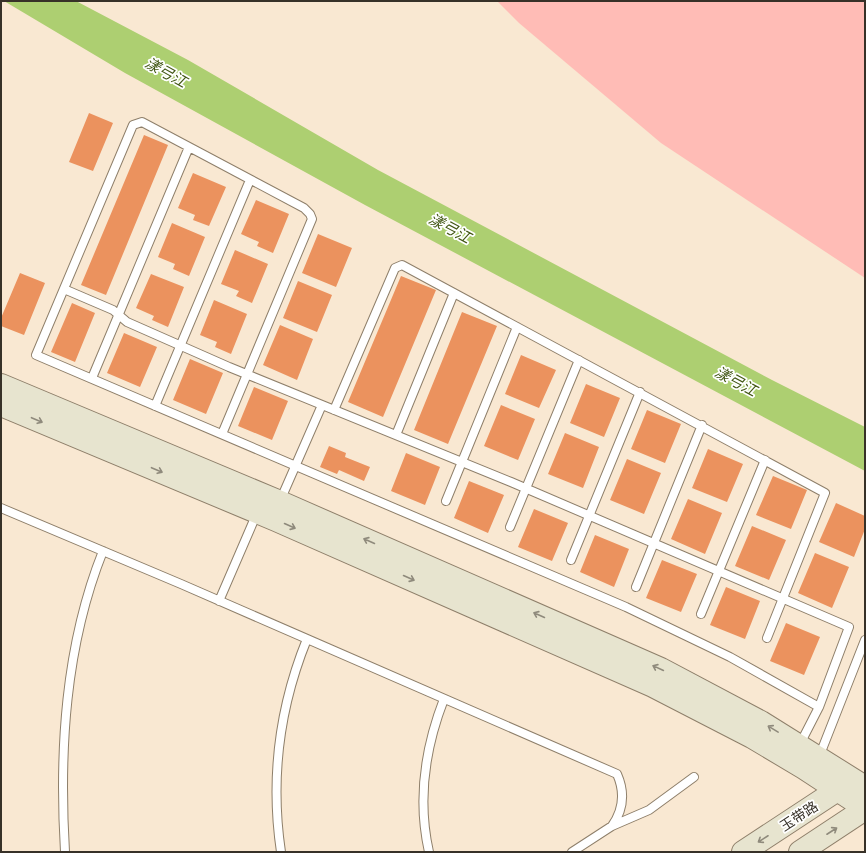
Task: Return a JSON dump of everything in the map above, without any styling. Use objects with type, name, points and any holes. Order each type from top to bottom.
[{"type":"street","points":[[1,385],[280,502],[661,669],[711,694],[800,745],[819,757],[852,785],[865,809],[800,852]]},
{"type":"street","points":[[1,405],[258,512],[653,686],[752,737],[852,785]]},
{"type":"street","name":"玉带路","points":[[743,852],[852,785]]},
{"type":"lane","points":[[222,434],[312,219],[304,208],[142,122],[133,125],[36,355],[672,628],[730,656],[819,707]]},
{"type":"lane","points":[[92,378],[189,147]]},
{"type":"lane","points":[[155,406],[250,180]]},
{"type":"lane","points":[[334,410],[395,268],[402,265],[825,493],[767,638]]},
{"type":"lane","points":[[64,289],[112,310],[127,322],[180,346],[526,488],[849,627],[819,707],[800,745]]},
{"type":"lane","points":[[396,435],[454,293]]},
{"type":"lane","points":[[446,501],[517,327]]},
{"type":"lane","points":[[510,527],[579,360]]},
{"type":"lane","points":[[571,560],[640,392]]},
{"type":"lane","points":[[280,502],[322,405]]},
{"type":"lane","points":[[636,587],[702,426]]},
{"type":"lane","points":[[701,614],[765,460]]},
{"type":"lane","points":[[1,508],[617,774],[621,781],[623,798],[620,812],[612,826]]},
{"type":"lane","points":[[219,601],[258,512]]},
{"type":"lane","points":[[65,852],[64,767],[69,681],[84,603],[103,551]]},
{"type":"lane","points":[[281,852],[276,803],[278,747],[288,692],[307,639]]},
{"type":"lane","points":[[819,757],[865,640]]},
{"type":"lane","points":[[429,852],[424,821],[424,771],[428,746],[444,698]]},
{"type":"lane","points":[[572,852],[612,826],[649,810],[694,777]]},
{"type":"shaded area","points":[[497,1],[865,1],[865,278],[661,143],[519,23]]},
{"type":"water","name":"漾弓江","points":[[4,1],[76,1],[188,60],[378,170],[772,380],[865,427],[865,471],[365,205],[125,73]]},
{"type":"building","points":[[89,113],[113,123],[93,171],[69,162]]},
{"type":"building","points":[[144,135],[168,145],[106,295],[81,285]]},
{"type":"building","points":[[193,173],[226,187],[209,226],[193,220],[195,215],[178,208]]},
{"type":"building","points":[[256,200],[289,214],[273,253],[257,246],[259,242],[241,234]]},
{"type":"building","points":[[172,223],[205,237],[189,276],[173,269],[175,264],[158,257]]},
{"type":"building","points":[[318,234],[352,248],[336,287],[302,273]]},
{"type":"building","points":[[235,250],[268,264],[252,303],[236,296],[239,291],[221,284]]},
{"type":"building","points":[[20,273],[45,283],[24,335],[1,326],[1,318]]},
{"type":"building","points":[[151,274],[184,287],[168,327],[152,320],[154,316],[136,308]]},
{"type":"building","points":[[401,276],[436,290],[383,417],[348,402]]},
{"type":"building","points":[[298,281],[332,295],[317,332],[283,318]]},
{"type":"building","points":[[214,300],[247,314],[231,354],[215,347],[217,342],[200,335]]},
{"type":"building","points":[[72,303],[95,313],[75,362],[51,352]]},
{"type":"building","points":[[462,312],[497,326],[448,444],[414,430]]},
{"type":"building","points":[[280,325],[313,339],[297,380],[263,365]]},
{"type":"building","points":[[124,333],[157,347],[140,387],[107,373]]},
{"type":"building","points":[[521,355],[556,370],[539,408],[505,394]]},
{"type":"building","points":[[190,359],[223,373],[206,414],[173,400]]},
{"type":"building","points":[[586,384],[620,398],[604,437],[570,423]]},
{"type":"building","points":[[254,387],[288,401],[272,440],[238,426]]},
{"type":"building","points":[[501,405],[535,419],[518,460],[484,446]]},
{"type":"building","points":[[647,410],[681,424],[665,463],[631,449]]},
{"type":"building","points":[[565,433],[599,447],[583,488],[548,474]]},
{"type":"building","points":[[329,446],[346,453],[345,457],[370,467],[364,481],[339,470],[337,474],[320,467]]},
{"type":"building","points":[[708,449],[743,464],[727,502],[692,488]]},
{"type":"building","points":[[406,453],[440,467],[425,505],[391,491]]},
{"type":"building","points":[[627,459],[661,473],[644,514],[610,500]]},
{"type":"building","points":[[773,476],[807,490],[791,529],[756,515]]},
{"type":"building","points":[[469,481],[504,495],[488,533],[454,518]]},
{"type":"building","points":[[688,499],[722,513],[705,554],[671,539]]},
{"type":"building","points":[[836,503],[865,516],[865,529],[854,557],[819,542]]},
{"type":"building","points":[[534,509],[568,523],[552,561],[518,547]]},
{"type":"building","points":[[752,526],[786,540],[769,580],[735,566]]},
{"type":"building","points":[[595,535],[629,549],[614,587],[580,572]]},
{"type":"building","points":[[815,553],[849,567],[832,608],[798,593]]},
{"type":"building","points":[[662,560],[697,574],[681,612],[646,598]]},
{"type":"building","points":[[726,587],[760,601],[745,639],[710,625]]},
{"type":"building","points":[[786,623],[820,637],[804,675],[770,661]]}]
